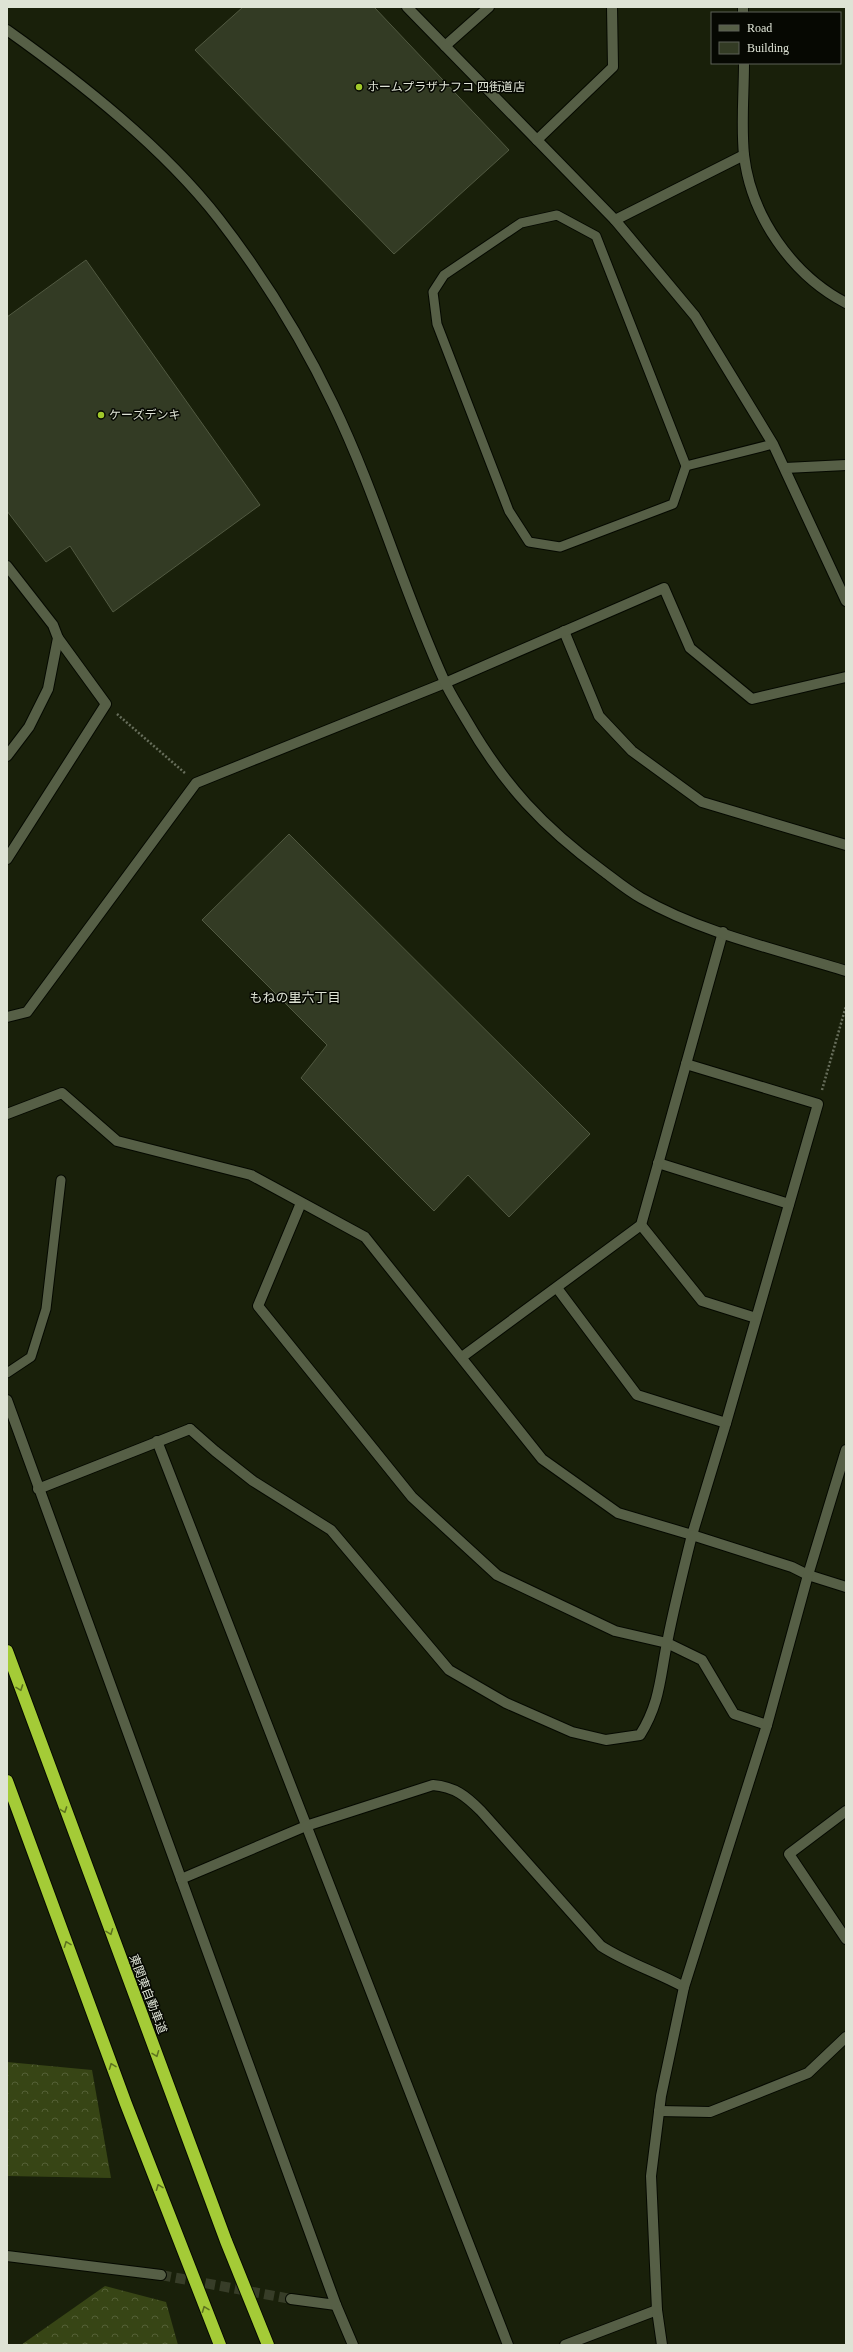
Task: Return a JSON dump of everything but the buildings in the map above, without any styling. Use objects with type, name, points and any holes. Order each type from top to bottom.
[{"type":"highway","name":"東関東自動車道","points":[[7,1651],[220,2227],[268,2345]]},
{"type":"highway","points":[[7,1781],[126,2104],[220,2345]]},
{"type":"street","points":[[407,7],[615,220],[695,316],[773,444],[846,601]]},
{"type":"street","points":[[445,46],[489,7]]},
{"type":"street","points":[[537,140],[613,67],[612,7]]},
{"type":"street","points":[[7,30],[65,72],[127,125],[174,170],[217,216],[254,268],[297,336],[334,405],[445,683],[484,750],[520,798],[570,847],[640,897],[697,924],[846,971]]},
{"type":"street","points":[[744,64],[744,155],[750,182],[762,216],[778,244],[804,273],[835,297],[846,303]]},
{"type":"street","points":[[615,220],[744,155]]},
{"type":"street","points":[[785,468],[846,465]]},
{"type":"street","points":[[7,566],[53,625],[58,638],[106,704],[7,859]]},
{"type":"street","points":[[7,1017],[27,1012],[196,783],[445,683],[664,588],[690,648],[752,699],[846,677]]},
{"type":"street","points":[[564,631],[599,716],[632,751],[702,802],[846,845]]},
{"type":"street","points":[[7,756],[29,727],[48,689],[58,638]]},
{"type":"street","points":[[462,1358],[641,1225],[723,932]]},
{"type":"street","points":[[38,1489],[157,1440],[190,1429],[253,1481],[331,1530],[449,1670],[506,1703],[572,1732],[606,1740],[640,1735],[652,1716],[660,1688],[667,1643],[692,1535],[726,1423],[818,1104],[686,1064]]},
{"type":"street","points":[[7,1114],[62,1093],[117,1141],[251,1175],[365,1237],[542,1459],[618,1513],[792,1567],[808,1575],[846,1587]]},
{"type":"street","points":[[658,1164],[789,1204]]},
{"type":"street","points":[[301,1203],[258,1306],[412,1497],[497,1575],[615,1631],[667,1643],[702,1660],[734,1714],[767,1725]]},
{"type":"street","points":[[641,1225],[702,1301],[756,1318]]},
{"type":"street","points":[[557,1288],[637,1394],[726,1423]]},
{"type":"street","points":[[7,1400],[38,1489],[336,2305],[353,2345]]},
{"type":"street","points":[[157,1440],[508,2345]]},
{"type":"street","points":[[662,2345],[657,2310],[651,2176],[659,2111],[684,1987],[767,1725],[808,1575],[846,1450]]},
{"type":"street","points":[[181,1879],[306,1826],[433,1785],[448,1786],[464,1794],[481,1810],[601,1946],[619,1958],[668,1978],[684,1987]]},
{"type":"street","points":[[846,1810],[789,1854],[846,1939]]},
{"type":"street","points":[[659,2111],[710,2112],[808,2073],[846,2037]]},
{"type":"street","points":[[7,2256],[161,2275]]},
{"type":"street","points":[[292,2300],[336,2305]]},
{"type":"street","points":[[565,2345],[657,2310]]},
{"type":"lane","points":[[557,215],[596,236],[686,466],[673,504],[560,547],[529,542],[509,512],[437,324],[433,292],[444,275],[521,223],[557,215]]},
{"type":"lane","points":[[686,466],[773,444]]},
{"type":"lane","points":[[7,1373],[30,1356],[46,1309],[61,1180]]},
{"type":"path","points":[[106,704],[196,783]]},
{"type":"path","points":[[818,1104],[846,1006]]},
{"type":"green space","points":[[7,2062],[92,2070],[111,2178],[7,2176]]},
{"type":"green space","points":[[105,2286],[166,2302],[178,2345],[21,2345]]},
{"type":"tunnel","points":[[161,2275],[291,2299]]},
{"type":"place","name":"ホームプラザナフコ 四街道店","points":[[359,87]]},
{"type":"place","name":"ケーズデンキ","points":[[101,415]]},
{"type":"district","name":"もねの里六丁目","points":[[295,997]]}]
